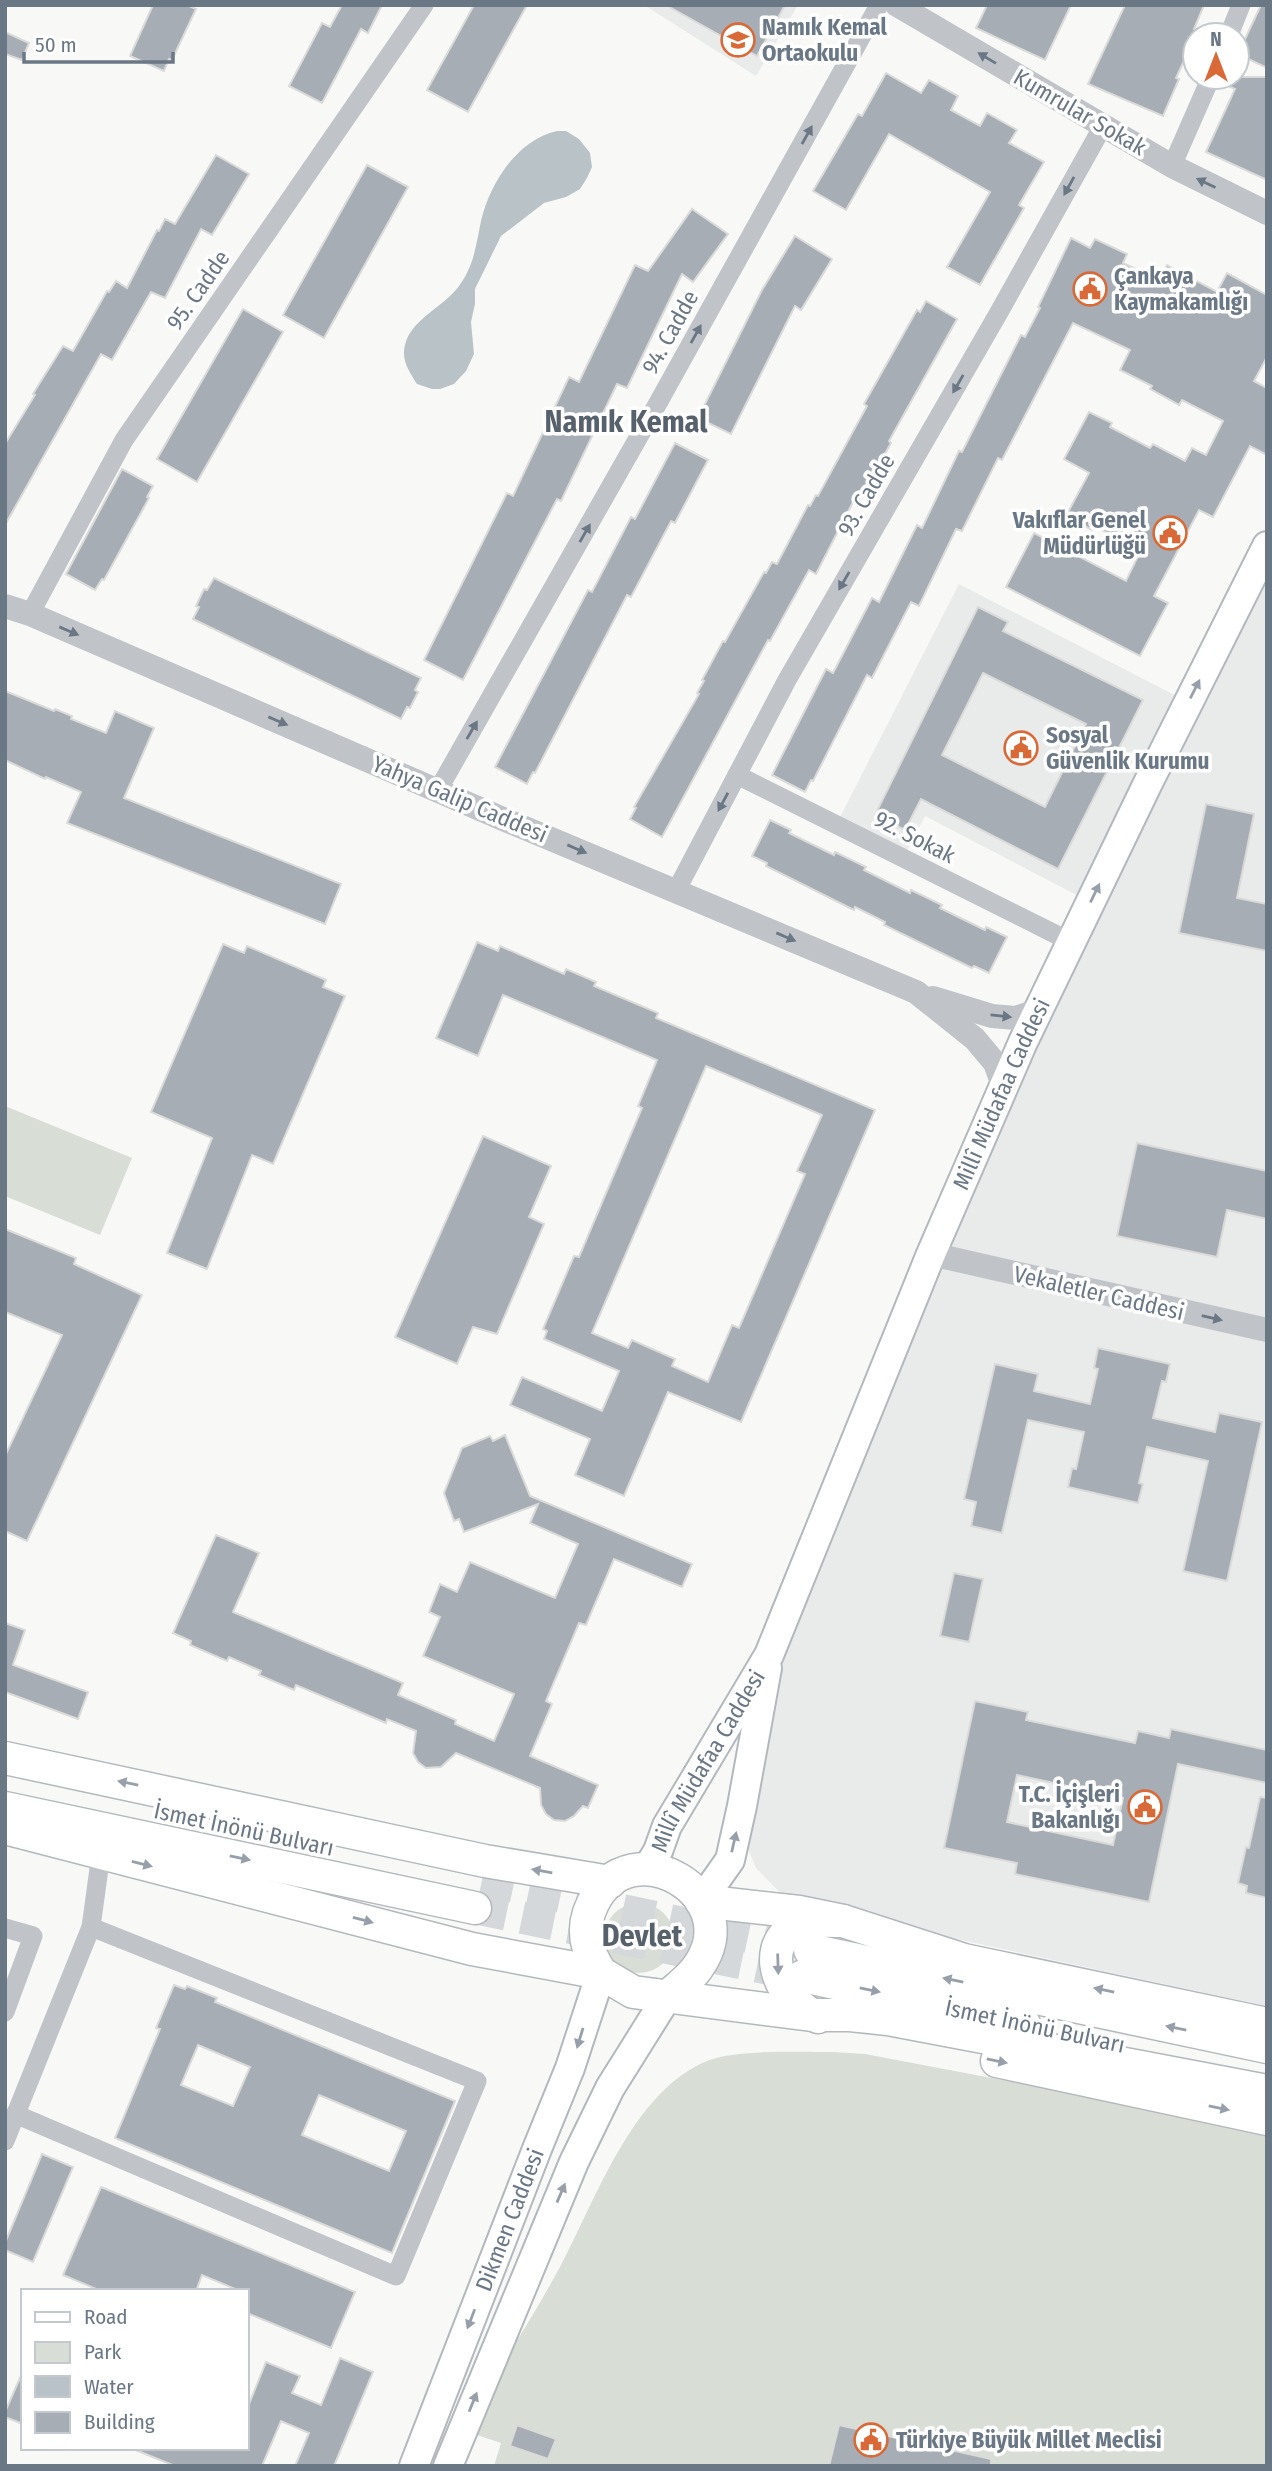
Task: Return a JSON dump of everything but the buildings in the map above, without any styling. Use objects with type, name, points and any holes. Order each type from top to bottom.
[{"type":"main road","name":"Millî Müdafaa Caddesi","points":[[647,1869],[658,1851],[667,1826],[769,1655],[931,1254],[1039,1010],[1267,547]]},
{"type":"main road","name":"Millî Müdafaa Caddesi","points":[[701,1901],[730,1860],[769,1655]]},
{"type":"main road","points":[[5,1758],[485,1861],[610,1882]]},
{"type":"main road","name":"İsmet İnönü Bulvarı","points":[[5,1778],[478,1894],[5,1808]]},
{"type":"main road","points":[[5,1828],[472,1949],[601,1973],[632,1992],[812,2015],[888,2019],[1267,2091]]},
{"type":"main road","points":[[601,1973],[591,1958],[585,1929],[587,1914],[596,1896],[610,1882],[627,1872],[647,1869],[667,1872],[685,1881],[701,1901],[708,1914],[710,1934],[706,1952],[698,1968],[667,1997]]},
{"type":"main road","points":[[701,1901],[799,1912],[843,1921],[964,1960],[1267,2024]]},
{"type":"main road","points":[[843,1921],[806,1923],[786,1934],[778,1947],[776,1962],[782,1984],[791,1997],[812,2015],[869,2035],[1267,2119]]},
{"type":"main road","name":"İsmet İnönü Bulvarı","points":[[1267,2047],[807,1963],[1267,2077]]},
{"type":"main road","name":"Dikmen Caddesi","points":[[414,2466],[537,2149],[559,2100],[601,1973]]},
{"type":"main road","name":"Dikmen Caddesi","points":[[448,2466],[574,2162],[610,2088],[667,1997]]},
{"type":"street","name":"95. Cadde","points":[[30,614],[124,440],[424,5]]},
{"type":"street","name":"94. Cadde","points":[[438,790],[658,403],[879,5]]},
{"type":"street","name":"Kumrular Sokak","points":[[897,5],[1172,166],[1267,213]]},
{"type":"street","points":[[1172,166],[1205,91]]},
{"type":"street","name":"93. Cadde","points":[[676,891],[787,680],[998,314],[1102,126]]},
{"type":"street","name":"Yahya Galip Caddesi","points":[[5,606],[30,614],[916,992],[992,1016],[1016,1018],[1039,1010]]},
{"type":"street","name":"92. Sokak","points":[[737,775],[1071,942]]},
{"type":"street","name":"Yahya Galip Caddesi","points":[[916,992],[975,1039],[995,1063],[1004,1088]]},
{"type":"street","name":"Vekaletler Caddesi","points":[[931,1254],[1267,1331]]},
{"type":"street","points":[[5,2141],[91,1927],[101,1854]]},
{"type":"street","points":[[15,2114],[396,2276],[477,2081],[91,1927]]},
{"type":"street","points":[[5,1928],[33,1937],[5,2012]]},
{"type":"shaded area","name":"Namık Kemal Ortaokulu","points":[[644,5],[798,5],[756,76]]},
{"type":"shaded area","points":[[1267,546],[1267,2006],[905,1928],[799,1912],[756,1868],[747,1846],[764,1691],[1090,902],[925,816],[903,858],[836,825],[959,584],[1188,702]]},
{"type":"green space","points":[[5,1106],[132,1158],[100,1235],[5,1196]]},
{"type":"green space","points":[[639,1903],[664,1913],[674,1938],[664,1963],[639,1973],[614,1963],[604,1938],[614,1913]]},
{"type":"green space","points":[[769,2052],[865,2054],[1171,2112],[1267,2136],[1267,2466],[972,2466],[973,2455],[839,2425],[829,2466],[494,2466],[501,2443],[462,2430],[561,2265],[619,2150],[658,2096],[681,2076],[719,2057]]},
{"type":"water","points":[[557,131],[566,131],[579,139],[590,153],[592,167],[587,178],[580,189],[566,197],[544,203],[501,236],[475,289],[471,322],[474,354],[466,371],[454,384],[440,389],[417,384],[405,361],[404,350],[408,336],[421,320],[453,293],[464,278],[474,255],[485,207],[507,165],[530,144]]},
{"type":"tunnel","points":[[482,1880],[805,1949]]},
{"type":"tunnel","points":[[475,1908],[803,1976]]},
{"type":"place","name":"Namık Kemal Ortaokulu","points":[[738,40]]},
{"type":"place","name":"Çankaya Kaymakamlığı","points":[[1090,289]]},
{"type":"place","name":"Vakıflar Genel Müdürlüğü","points":[[1170,533]]},
{"type":"place","name":"Sosyal Güvenlik Kurumu","points":[[1021,748]]},
{"type":"place","name":"T.C. İçişleri Bakanlığı","points":[[1145,1807]]},
{"type":"place","name":"Türkiye Büyük Millet Meclisi","points":[[871,2440]]},
{"type":"district","name":"Namık Kemal","points":[[626,422]]},
{"type":"district","name":"Devlet","points":[[642,1936]]}]
